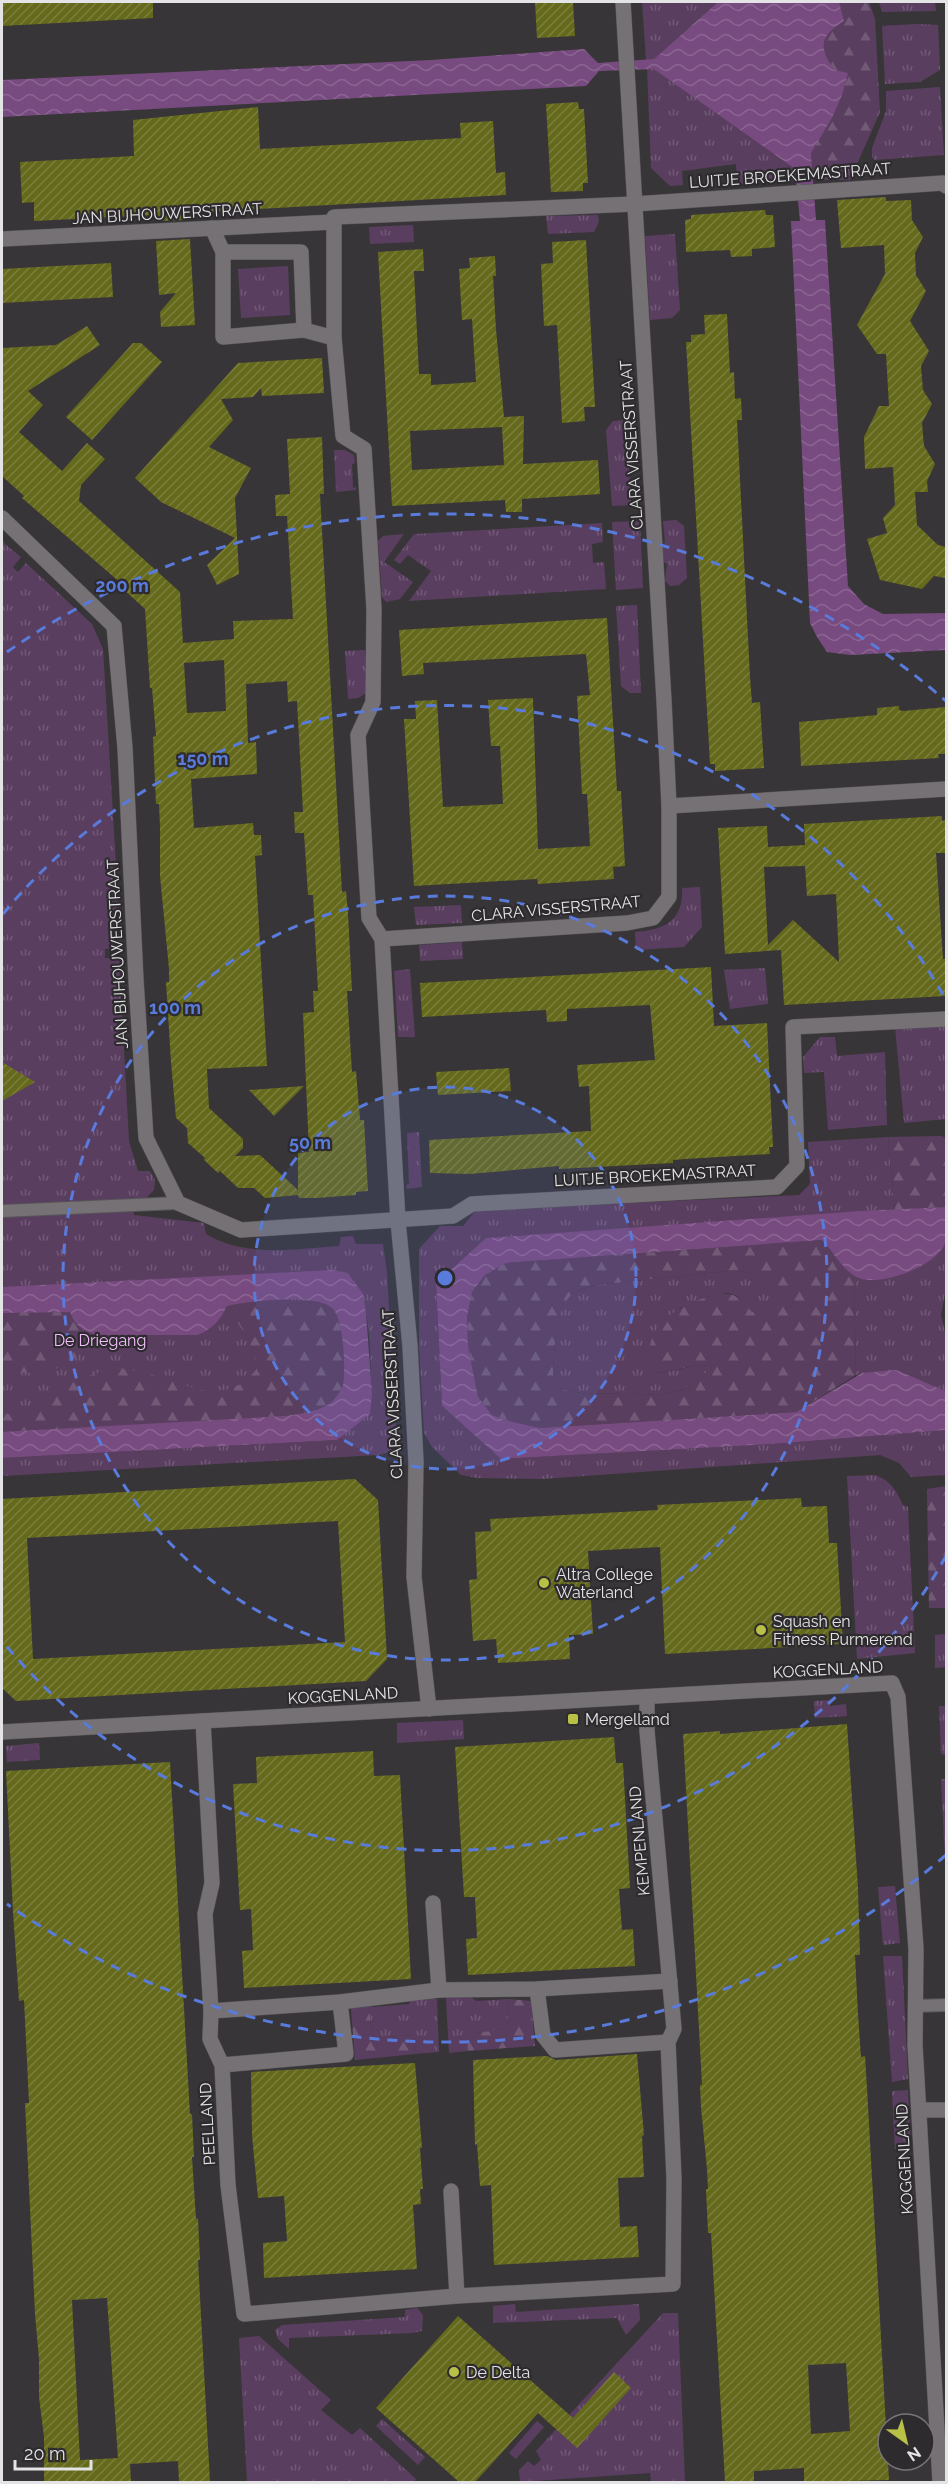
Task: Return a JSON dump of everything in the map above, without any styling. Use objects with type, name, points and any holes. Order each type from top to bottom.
[{"type":"street","name":"CLARA VISSERSTRAAT","points":[[429,1709],[414,1577],[416,1462],[410,1346],[398,1221],[382,939],[627,923],[653,918],[669,897],[669,806],[623,2]]},
{"type":"street","name":"LUITJE BROEKEMASTRAAT","points":[[634,204],[943,183],[946,186]]},
{"type":"street","name":"JAN BIJHOUWERSTRAAT","points":[[2,239],[634,204]]},
{"type":"street","points":[[334,219],[334,338],[343,436],[364,449],[374,609],[373,702],[358,735],[369,918],[382,939]]},
{"type":"street","points":[[212,228],[223,252],[223,337],[304,330],[334,338]]},
{"type":"street","points":[[223,252],[301,252],[304,330]]},
{"type":"street","name":"JAN BIJHOUWERSTRAAT","points":[[2,518],[114,626],[125,748],[146,1138],[178,1203]]},
{"type":"street","points":[[669,806],[946,789]]},
{"type":"street","name":"LUITJE BROEKEMASTRAAT","points":[[398,1221],[453,1215],[471,1204],[777,1187],[797,1166],[794,1026],[946,1018]]},
{"type":"street","points":[[178,1203],[241,1230],[398,1221]]},
{"type":"street","name":"KOGGENLAND","points":[[2,1732],[892,1683],[898,1697],[916,1949],[915,2006],[940,2482]]},
{"type":"street","name":"KEMPENLAND","points":[[647,1698],[647,1731],[674,2030],[668,2042],[674,2179],[673,2284]]},
{"type":"street","name":"PEELLAND","points":[[203,1721],[212,1883],[205,1914],[211,2011],[210,2039],[222,2065],[228,2185],[244,2314],[457,2296],[673,2284]]},
{"type":"street","points":[[433,1902],[439,1990]]},
{"type":"street","points":[[211,2011],[340,2002],[439,1990],[537,1989],[670,1981]]},
{"type":"street","points":[[537,1989],[543,2035],[555,2050],[668,2042]]},
{"type":"street","points":[[222,2065],[346,2054],[340,2002]]},
{"type":"street","points":[[920,2110],[946,2109]]},
{"type":"street","points":[[451,2191],[457,2296]]},
{"type":"lane","points":[[3,1211],[178,1203]]},
{"type":"lane","points":[[915,2006],[946,2005]]},
{"type":"green space","points":[[642,2],[718,2],[654,59],[646,60]]},
{"type":"green space","points":[[839,2],[869,2],[875,19],[880,112],[850,180],[820,180],[813,174],[811,152],[832,118],[847,73],[834,71],[824,49],[829,32],[843,21]]},
{"type":"green space","points":[[879,2],[935,2],[936,11],[882,12]]},
{"type":"green space","points":[[938,25],[940,70],[920,82],[885,84],[882,26]]},
{"type":"green space","points":[[647,68],[654,68],[799,172],[801,180],[737,184],[736,164],[682,171],[683,185],[670,186],[651,168]]},
{"type":"green space","points":[[940,87],[944,155],[875,160],[872,157],[872,148],[886,111],[886,91]]},
{"type":"green space","points":[[598,215],[599,222],[594,232],[548,234],[546,216]]},
{"type":"green space","points":[[413,225],[414,242],[370,244],[369,227]]},
{"type":"green space","points":[[675,234],[680,310],[672,318],[650,320],[645,236]]},
{"type":"green space","points":[[288,266],[290,315],[241,318],[238,269]]},
{"type":"green space","points":[[626,420],[631,505],[612,506],[606,430],[613,421]]},
{"type":"green space","points":[[334,450],[345,450],[354,455],[353,488],[356,487],[356,490],[336,492]]},
{"type":"green space","points":[[676,520],[684,526],[687,578],[679,585],[670,586],[665,581],[667,564],[663,562],[663,544],[665,543],[663,521]]},
{"type":"green space","points":[[640,521],[643,588],[616,590],[612,522]]},
{"type":"green space","points":[[602,523],[603,542],[592,544],[593,563],[604,562],[606,589],[409,601],[431,571],[408,555],[400,564],[394,560],[414,534]]},
{"type":"green space","points":[[404,534],[384,562],[413,582],[400,599],[386,602],[382,597],[378,541],[383,536]]},
{"type":"green space","name":"De Driegang","points":[[2,538],[5,544],[21,557],[13,567],[18,572],[26,563],[92,624],[103,649],[121,948],[105,949],[105,958],[119,958],[129,1141],[138,1171],[150,1171],[155,1180],[154,1190],[146,1198],[132,1198],[134,1215],[204,1223],[206,1234],[221,1242],[254,1249],[288,1250],[339,1246],[341,1237],[353,1236],[356,1244],[383,1244],[387,1272],[396,1430],[395,1444],[390,1452],[379,1455],[2,1476],[2,1458],[337,1440],[372,1393],[369,1330],[366,1315],[356,1285],[348,1273],[329,1281],[356,1336],[352,1407],[321,1422],[2,1445]]},
{"type":"green space","points":[[637,605],[641,693],[630,693],[621,686],[616,606]]},
{"type":"green space","points":[[365,650],[368,687],[366,693],[358,698],[348,699],[345,651]]},
{"type":"green space","points":[[700,887],[702,927],[684,947],[636,950],[635,932],[655,929],[670,922],[680,909],[682,888]]},
{"type":"green space","points":[[461,905],[462,923],[416,925],[414,907]]},
{"type":"green space","points":[[462,942],[463,959],[420,961],[419,945]]},
{"type":"green space","points":[[765,968],[768,1004],[730,1009],[724,970]]},
{"type":"green space","points":[[410,969],[415,1037],[398,1037],[394,971]]},
{"type":"green space","points":[[946,1026],[946,1119],[904,1123],[895,1027]]},
{"type":"green space","points":[[820,1037],[835,1037],[837,1056],[885,1052],[887,1125],[828,1130],[824,1072],[804,1073],[803,1057]]},
{"type":"green space","points":[[419,1132],[422,1187],[407,1189],[406,1185],[409,1184],[407,1133]]},
{"type":"green space","points":[[942,1136],[946,1139],[946,1207],[895,1210],[888,1137]]},
{"type":"green space","points":[[888,1137],[895,1210],[486,1238],[436,1283],[442,1406],[501,1459],[772,1444],[946,1430],[946,1475],[911,1477],[899,1463],[880,1455],[542,1479],[477,1478],[461,1475],[432,1447],[424,1433],[419,1347],[419,1249],[440,1226],[463,1226],[476,1210],[799,1195],[810,1184],[808,1142]]},
{"type":"green space","points":[[822,1240],[854,1275],[856,1375],[796,1412],[540,1428],[513,1422],[492,1415],[478,1397],[468,1346],[467,1317],[472,1292],[485,1275],[505,1263]],"holes":[[[737,1270],[770,1281],[782,1290],[793,1304],[786,1310],[781,1303],[752,1312],[735,1296],[717,1295],[683,1307],[665,1319],[654,1333],[647,1361],[656,1373],[697,1366],[710,1366],[711,1369],[683,1390],[657,1395],[586,1394],[561,1389],[553,1380],[559,1317],[569,1297],[576,1292],[596,1285]]]},
{"type":"green space","points":[[946,1242],[946,1288],[941,1315],[946,1337],[946,1391],[923,1381],[862,1373],[856,1375],[854,1275],[861,1279],[939,1253]]},
{"type":"green space","points":[[737,1270],[770,1281],[788,1296],[793,1304],[786,1310],[781,1304],[752,1312],[737,1296],[728,1293],[710,1296],[680,1308],[647,1361],[657,1373],[710,1366],[711,1369],[683,1390],[657,1395],[586,1394],[561,1389],[553,1380],[555,1339],[559,1317],[566,1300],[572,1294],[596,1285]]},
{"type":"green space","points":[[317,1300],[333,1308],[340,1321],[344,1367],[342,1388],[330,1403],[308,1413],[2,1432],[2,1412],[25,1415],[38,1410],[63,1385],[114,1367],[143,1372],[204,1391],[225,1390],[244,1383],[256,1370],[256,1361],[247,1337],[227,1306],[242,1302]]},
{"type":"green space","points":[[70,1312],[84,1331],[94,1334],[90,1343],[77,1357],[59,1367],[39,1373],[2,1369],[2,1313]]},
{"type":"green space","points":[[875,1475],[889,1483],[903,1505],[908,1507],[915,1653],[857,1659],[847,1476]]},
{"type":"green space","points":[[946,1486],[946,1608],[929,1608],[927,1489]]},
{"type":"green space","points":[[946,1634],[946,1667],[935,1668],[935,1635]]},
{"type":"green space","points":[[830,1700],[830,1706],[846,1704],[847,1716],[815,1718],[814,1701]]},
{"type":"green space","points":[[939,1706],[946,1706],[946,1755],[941,1754]]},
{"type":"green space","points":[[463,1720],[464,1739],[397,1743],[397,1723]]},
{"type":"green space","points":[[39,1743],[40,1760],[7,1762],[6,1746]]},
{"type":"green space","points":[[941,1779],[946,1779],[946,1880]]},
{"type":"green space","points":[[895,1886],[900,1943],[883,1945],[878,1887]]},
{"type":"green space","points":[[883,1956],[902,1956],[908,2079],[892,2082]]},
{"type":"green space","points":[[471,1997],[476,2001],[509,1999],[507,2029],[467,2034],[468,2051],[449,2053],[446,1998]]},
{"type":"green space","points":[[412,1999],[437,1999],[439,2052],[415,2054],[413,2035],[372,2038],[369,2004],[373,2007],[409,2004]]},
{"type":"green space","points":[[509,1999],[531,2001],[535,2046],[468,2051],[466,2034],[507,2029]]},
{"type":"green space","points":[[369,2004],[372,2038],[413,2035],[415,2054],[355,2060],[351,2010],[355,2005]]},
{"type":"green space","points":[[908,2090],[911,2149],[895,2149],[892,2091]]},
{"type":"green space","points":[[515,2304],[516,2312],[639,2304],[640,2320],[626,2335],[617,2318],[493,2323],[493,2306]]},
{"type":"green space","points":[[417,2308],[423,2315],[422,2331],[412,2333],[289,2338],[289,2349],[278,2339],[275,2330],[282,2325],[405,2317],[405,2310]]},
{"type":"green space","points":[[663,2313],[678,2313],[685,2482],[651,2482],[650,2473],[520,2482],[519,2470],[528,2461],[534,2466],[541,2460],[536,2451]]},
{"type":"green space","points":[[259,2336],[331,2400],[321,2410],[352,2435],[360,2428],[416,2479],[414,2482],[247,2482],[239,2338]]},
{"type":"green space","points":[[382,2419],[425,2457],[418,2465],[376,2426]]},
{"type":"green space","points":[[537,2421],[544,2427],[516,2459],[509,2453]]},
{"type":"water","points":[[718,2],[839,2],[844,21],[826,37],[824,49],[834,70],[848,73],[832,118],[811,153],[816,220],[825,220],[848,586],[864,604],[883,614],[946,613],[946,650],[850,655],[827,652],[817,637],[810,623],[791,221],[800,221],[795,169],[654,69],[599,71],[586,86],[2,117],[2,80],[431,60],[584,49],[598,63],[654,59]]},
{"type":"water","points":[[946,1207],[947,1236],[942,1249],[923,1265],[884,1279],[872,1280],[856,1277],[845,1268],[822,1240],[506,1263],[485,1275],[472,1292],[467,1317],[468,1346],[478,1397],[492,1415],[513,1422],[540,1428],[796,1412],[862,1373],[896,1370],[946,1391],[946,1430],[772,1444],[501,1459],[442,1406],[436,1283],[486,1238]]},
{"type":"water","points":[[333,1270],[348,1273],[363,1294],[372,1393],[370,1414],[337,1440],[2,1458],[2,1432],[285,1416],[308,1412],[331,1403],[343,1386],[344,1368],[343,1344],[335,1312],[331,1307],[310,1300],[280,1299],[227,1306],[215,1324],[197,1335],[97,1335],[80,1327],[70,1312],[2,1313],[2,1287]]},
{"type":"building","points":[[2,2],[153,2],[153,18],[2,26]]},
{"type":"building","points":[[535,2],[573,2],[575,36],[537,38]]},
{"type":"building","points":[[578,102],[579,109],[584,109],[588,183],[583,183],[583,191],[551,192],[546,104]]},
{"type":"building","points":[[258,107],[260,149],[461,138],[460,123],[493,121],[496,173],[505,172],[506,195],[189,213],[189,220],[155,221],[155,215],[34,221],[34,202],[22,203],[20,162],[134,156],[133,120]]},
{"type":"building","points":[[886,197],[886,201],[911,200],[912,220],[923,237],[915,253],[916,275],[926,291],[910,321],[929,351],[921,366],[923,390],[932,404],[922,423],[924,446],[935,464],[927,481],[928,492],[915,492],[917,525],[938,545],[946,547],[946,578],[934,576],[922,589],[880,580],[867,539],[887,533],[883,518],[895,505],[893,467],[865,469],[864,437],[879,406],[889,406],[886,354],[877,354],[857,325],[885,274],[884,245],[841,248],[837,200]]},
{"type":"building","points":[[765,210],[766,215],[773,215],[775,247],[752,249],[752,256],[731,257],[730,250],[686,252],[685,220],[691,219],[691,215]]},
{"type":"building","points":[[190,239],[195,325],[161,327],[160,312],[176,293],[159,295],[156,241]]},
{"type":"building","points":[[586,240],[595,407],[584,407],[585,421],[562,423],[557,325],[544,326],[541,264],[553,263],[552,242]]},
{"type":"building","points":[[423,249],[424,271],[414,271],[419,374],[431,374],[431,385],[476,382],[472,319],[462,320],[459,269],[470,268],[469,258],[495,256],[496,276],[493,276],[504,417],[524,416],[523,464],[598,460],[600,494],[522,499],[522,512],[506,512],[505,500],[392,506],[378,252]],"holes":[[[502,427],[504,465],[412,470],[410,431]]]},
{"type":"building","points":[[111,263],[113,297],[2,303],[2,269]]},
{"type":"building","points":[[727,314],[730,373],[734,372],[735,399],[741,398],[742,420],[737,420],[750,677],[752,703],[760,702],[764,768],[715,771],[715,764],[710,764],[686,342],[691,342],[691,335],[705,334],[704,315]]},
{"type":"building","points":[[87,326],[100,345],[28,391],[43,405],[19,432],[62,471],[87,443],[105,459],[81,485],[79,501],[180,592],[183,643],[234,639],[233,621],[293,619],[287,516],[276,516],[275,495],[290,494],[287,439],[322,437],[324,494],[320,494],[342,892],[346,891],[352,991],[347,991],[352,1072],[356,1071],[360,1120],[364,1120],[368,1191],[356,1192],[356,1195],[317,1198],[299,1198],[298,1195],[265,1198],[254,1188],[238,1188],[220,1171],[218,1173],[188,1143],[187,1128],[176,1118],[166,982],[169,982],[169,969],[160,876],[159,804],[156,804],[153,737],[156,736],[152,688],[150,688],[145,609],[120,586],[122,584],[22,498],[24,496],[2,476],[2,348],[56,345]],"holes":[[[224,660],[226,711],[187,713],[184,663]],[[287,681],[288,702],[297,701],[303,812],[294,812],[295,833],[304,833],[308,895],[313,895],[318,991],[313,991],[314,1012],[303,1013],[309,1152],[298,1153],[298,1190],[260,1155],[235,1156],[243,1148],[243,1139],[209,1108],[207,1069],[267,1066],[255,856],[262,855],[261,835],[254,835],[253,823],[194,828],[191,779],[257,774],[256,742],[248,743],[246,684]]]},
{"type":"building","points":[[133,343],[141,343],[162,362],[92,440],[66,417]]},
{"type":"building","points":[[322,358],[324,393],[262,396],[261,388],[253,397],[221,399],[233,420],[209,447],[251,468],[235,498],[239,574],[217,585],[207,565],[235,538],[161,502],[135,478],[238,363]]},
{"type":"building","points":[[607,618],[617,791],[621,791],[625,866],[613,867],[614,879],[538,884],[537,879],[414,886],[404,719],[416,719],[415,701],[437,700],[443,807],[503,804],[500,746],[491,746],[488,700],[533,698],[538,849],[590,846],[587,794],[582,794],[577,696],[590,695],[586,654],[423,663],[424,674],[402,676],[399,630]]},
{"type":"building","points":[[899,706],[899,710],[903,711],[946,707],[946,754],[938,754],[939,758],[801,766],[799,722],[877,715],[877,708]]},
{"type":"building","points":[[942,816],[942,821],[946,820],[946,853],[936,853],[943,959],[946,959],[946,996],[784,1005],[781,950],[725,954],[718,828],[767,826],[768,847],[805,845],[804,824]],"holes":[[[805,866],[807,896],[836,894],[839,962],[793,920],[768,945],[764,867]]]},
{"type":"building","points":[[711,967],[714,1026],[767,1023],[773,1147],[769,1147],[770,1154],[673,1160],[673,1163],[559,1169],[559,1166],[470,1174],[430,1173],[429,1140],[591,1131],[589,1086],[579,1087],[577,1065],[655,1060],[650,1005],[567,1009],[567,1021],[547,1022],[546,1010],[422,1017],[420,983]]},
{"type":"building","points":[[2,1062],[35,1082],[2,1101]]},
{"type":"building","points":[[509,1068],[511,1091],[438,1095],[436,1072]]},
{"type":"building","points":[[304,1086],[274,1116],[249,1090]]},
{"type":"building","points":[[355,1479],[378,1500],[387,1659],[366,1681],[16,1701],[2,1688],[2,1499]],"holes":[[[338,1521],[345,1642],[33,1659],[27,1538]]]},
{"type":"building","points":[[801,1498],[802,1507],[827,1506],[829,1543],[837,1543],[843,1644],[665,1654],[660,1547],[588,1551],[593,1634],[569,1635],[570,1659],[498,1663],[496,1639],[473,1641],[469,1580],[477,1579],[475,1532],[491,1531],[490,1519],[658,1510],[657,1505]]},
{"type":"building","points":[[847,1724],[858,1888],[860,1955],[855,1955],[858,2014],[861,2057],[865,2056],[885,2412],[876,2412],[876,2472],[889,2472],[889,2480],[804,2482],[804,2468],[754,2471],[754,2482],[725,2482],[711,2233],[708,2233],[707,2169],[701,2107],[700,2085],[702,2085],[683,1734],[720,1731],[720,1734]],"holes":[[[846,2363],[850,2431],[811,2434],[808,2365]]]},
{"type":"building","points":[[614,1737],[616,1763],[623,1763],[630,1888],[619,1889],[622,1930],[633,1929],[635,1966],[468,1975],[466,1939],[477,1938],[475,1897],[464,1897],[455,1747]]},
{"type":"building","points":[[373,1751],[374,1776],[400,1775],[411,1979],[244,1988],[242,1951],[253,1950],[251,1909],[240,1910],[233,1784],[257,1783],[256,1757]]},
{"type":"building","points":[[170,1762],[190,2114],[192,2114],[194,2157],[192,2157],[196,2219],[198,2218],[200,2260],[198,2260],[210,2482],[179,2482],[178,2461],[130,2464],[131,2482],[44,2482],[44,2437],[39,2397],[39,2359],[25,2103],[29,2103],[24,2000],[19,2001],[6,1771]],"holes":[[[107,2298],[118,2458],[80,2460],[72,2300]]]},
{"type":"building","points":[[637,2054],[644,2135],[642,2136],[644,2177],[618,2178],[620,2227],[637,2226],[639,2257],[494,2265],[491,2185],[480,2186],[477,2144],[475,2145],[473,2060],[547,2056],[556,2060]]},
{"type":"building","points":[[415,2063],[423,2189],[420,2189],[421,2204],[413,2205],[417,2269],[264,2278],[263,2243],[287,2241],[284,2196],[258,2198],[252,2135],[251,2072]]},
{"type":"building","points":[[458,2316],[573,2418],[614,2372],[631,2388],[577,2448],[538,2413],[475,2482],[459,2482],[376,2408]]},
{"type":"place","name":"Altra College Waterland","points":[[544,1583]]},
{"type":"place","name":"Squash en Fitness Purmerend","points":[[761,1630]]},
{"type":"place","name":"Mergelland","points":[[573,1719]]},
{"type":"place","name":"De Delta","points":[[454,2372]]}]
